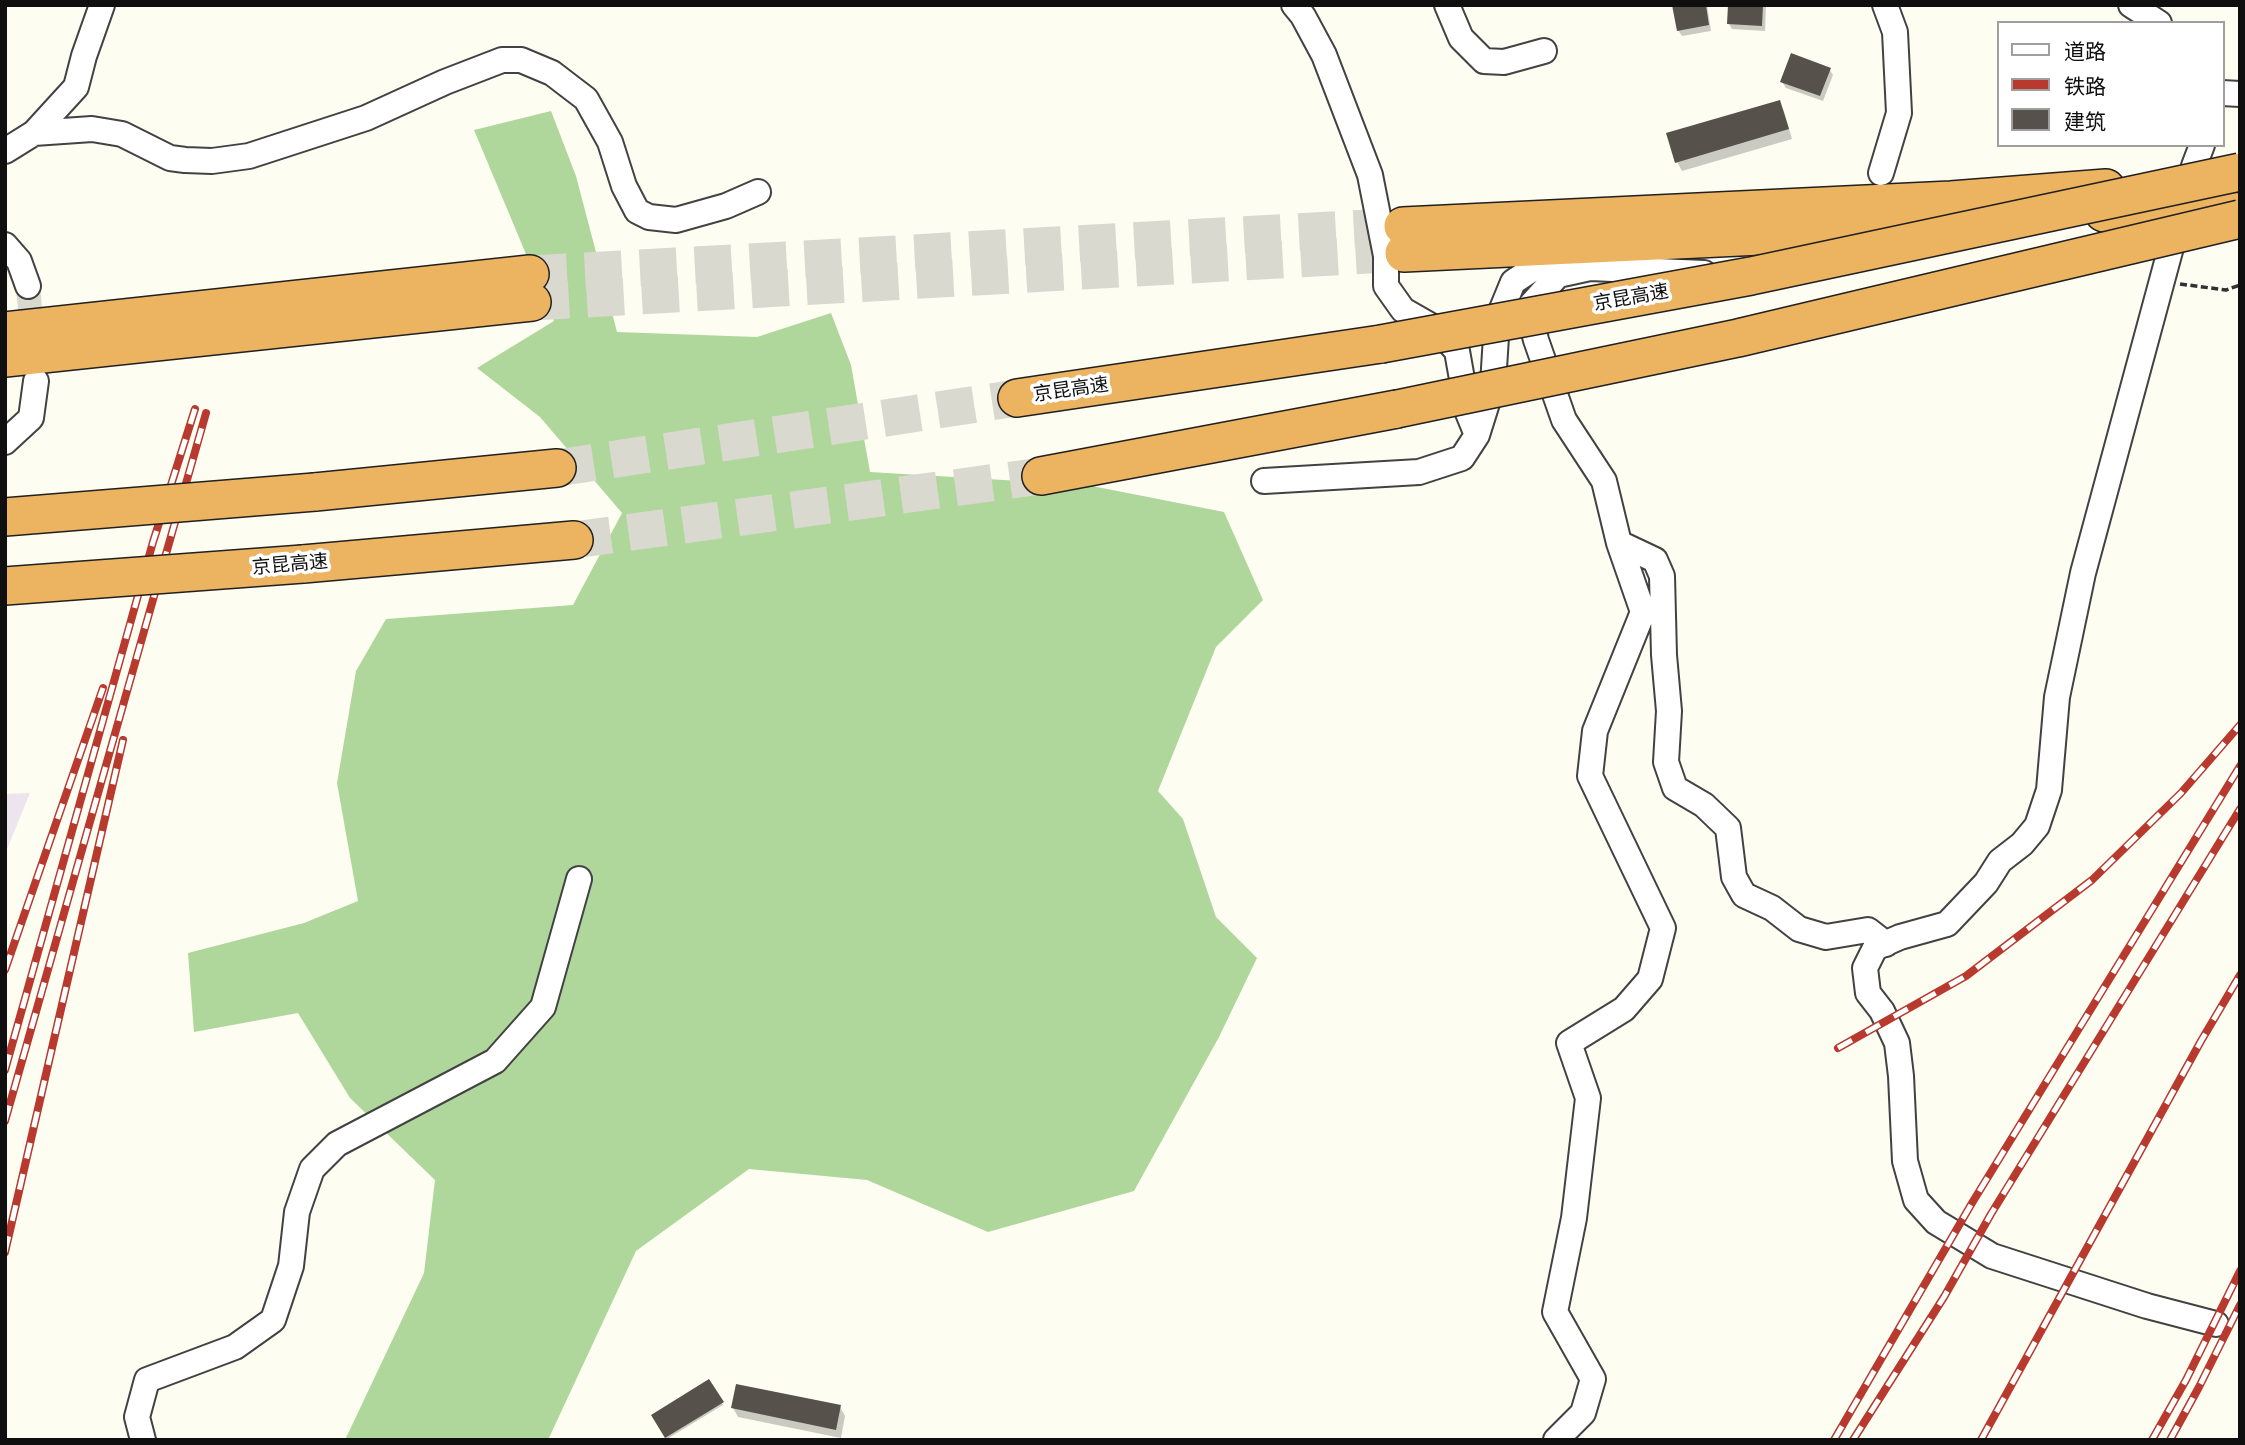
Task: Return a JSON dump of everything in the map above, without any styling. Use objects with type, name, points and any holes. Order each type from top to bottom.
[{"type":"highway","name":"京昆高速","points":[[1017,398],[1381,344],[1751,276],[2240,172]]},
{"type":"highway","points":[[2240,182],[2225,179],[1403,240],[1936,227],[2189,206],[2240,212]]},
{"type":"highway","points":[[1041,476],[1397,409],[1738,338],[2240,219]]},
{"type":"highway","points":[[5,331],[531,288],[5,358]]},
{"type":"highway","points":[[5,517],[315,492],[557,468]]},
{"type":"highway","name":"京昆高速","points":[[5,586],[574,540]]},
{"type":"street","points":[[5,151],[34,133],[76,87],[102,5]]},
{"type":"street","points":[[1294,5],[1324,55],[1370,175],[1385,256],[1386,286],[1403,310],[1438,330],[1457,351],[1468,413],[1477,435]]},
{"type":"street","points":[[1447,5],[1461,38],[1484,61],[1504,62],[1544,51]]},
{"type":"street","points":[[1881,173],[1899,113],[1895,32],[1885,5]]},
{"type":"street","points":[[2130,5],[2156,21]]},
{"type":"street","points":[[34,133],[92,129],[122,134],[170,158],[185,160],[212,161],[249,156],[366,118],[445,82],[502,60],[521,60],[552,73],[586,99],[610,142],[624,186],[637,211],[649,217],[676,220],[726,206],[758,192]]},
{"type":"street","points":[[2179,218],[2083,573],[2057,697],[2049,790],[2038,826],[2022,844],[2000,861],[1986,883],[1947,924],[1900,937],[1875,948],[1865,968],[1868,993],[1882,1011],[1897,1043],[1905,1161],[1916,1200],[1936,1222],[1992,1256],[2147,1306],[2216,1324]]},
{"type":"street","points":[[1264,481],[1419,472],[1462,458],[1477,435],[1493,384],[1497,321],[1513,282],[1537,266],[1558,275],[1590,268],[1697,273],[1818,268],[1862,257],[1866,244]]},
{"type":"street","points":[[5,245],[19,261],[28,286]]},
{"type":"street","points":[[1556,1440],[1583,1413],[1593,1380],[1555,1312],[1574,1218],[1588,1098],[1569,1043],[1624,1009],[1650,979],[1663,928],[1590,776],[1595,730],[1643,612],[1619,543],[1604,481],[1564,420],[1528,309],[1558,275]]},
{"type":"street","points":[[5,442],[31,418],[36,381]]},
{"type":"street","points":[[1619,543],[1655,560],[1662,576],[1669,711],[1666,762],[1675,788],[1704,806],[1728,828],[1734,877],[1744,895],[1772,908],[1799,929],[1826,937],[1868,930],[1886,943]]},
{"type":"street","points":[[143,1440],[137,1417],[147,1380],[235,1347],[272,1320],[291,1266],[297,1212],[312,1169],[337,1144],[495,1061],[543,1007],[579,878]]},
{"type":"path","points":[[2160,282],[2226,290],[2240,285]]},
{"type":"shaded area","points":[[30,793],[5,854],[5,794]]},
{"type":"green space","points":[[551,111],[576,176],[617,332],[757,337],[831,313],[851,365],[870,472],[1087,485],[1224,512],[1263,600],[1216,647],[1158,791],[1183,819],[1216,917],[1257,958],[1219,1037],[1134,1191],[988,1232],[867,1180],[749,1169],[636,1251],[548,1440],[345,1440],[424,1273],[435,1180],[350,1098],[298,1013],[194,1032],[188,953],[304,923],[358,901],[337,783],[356,671],[386,619],[573,605],[622,513],[540,417],[477,368],[554,321],[474,130]]},
{"type":"building","points":[[1672,5],[1706,5],[1709,25],[1677,31]]},
{"type":"building","points":[[1728,5],[1763,5],[1762,26],[1727,24]]},
{"type":"building","points":[[1791,53],[1831,68],[1820,96],[1780,82]]},
{"type":"building","points":[[1780,100],[1789,129],[1675,163],[1666,133]]},
{"type":"building","points":[[709,1379],[724,1402],[665,1438],[651,1415]]},
{"type":"building","points":[[736,1384],[841,1405],[836,1430],[731,1408]]},
{"type":"tunnel","points":[[530,274],[1403,226]]},
{"type":"tunnel","points":[[532,302],[1404,253]]},
{"type":"tunnel","points":[[28,286],[33,342]]},
{"type":"tunnel","points":[[557,468],[1017,398]]},
{"type":"tunnel","points":[[574,540],[1041,476]]},
{"type":"railway","points":[[5,1070],[153,542],[195,409]]},
{"type":"railway","points":[[5,1121],[206,413]]},
{"type":"railway","points":[[5,970],[103,688]]},
{"type":"railway","points":[[1838,1048],[1966,976],[2092,880],[2181,793],[2240,725]]},
{"type":"railway","points":[[5,1252],[123,740]]},
{"type":"railway","points":[[1834,1440],[1972,1203],[2240,766]]},
{"type":"railway","points":[[1853,1440],[1944,1297],[1991,1214],[2240,809]]},
{"type":"railway","points":[[1981,1440],[2240,975]]},
{"type":"railway","points":[[2152,1440],[2186,1380],[2240,1271]]},
{"type":"railway","points":[[2170,1440],[2240,1305]]}]
